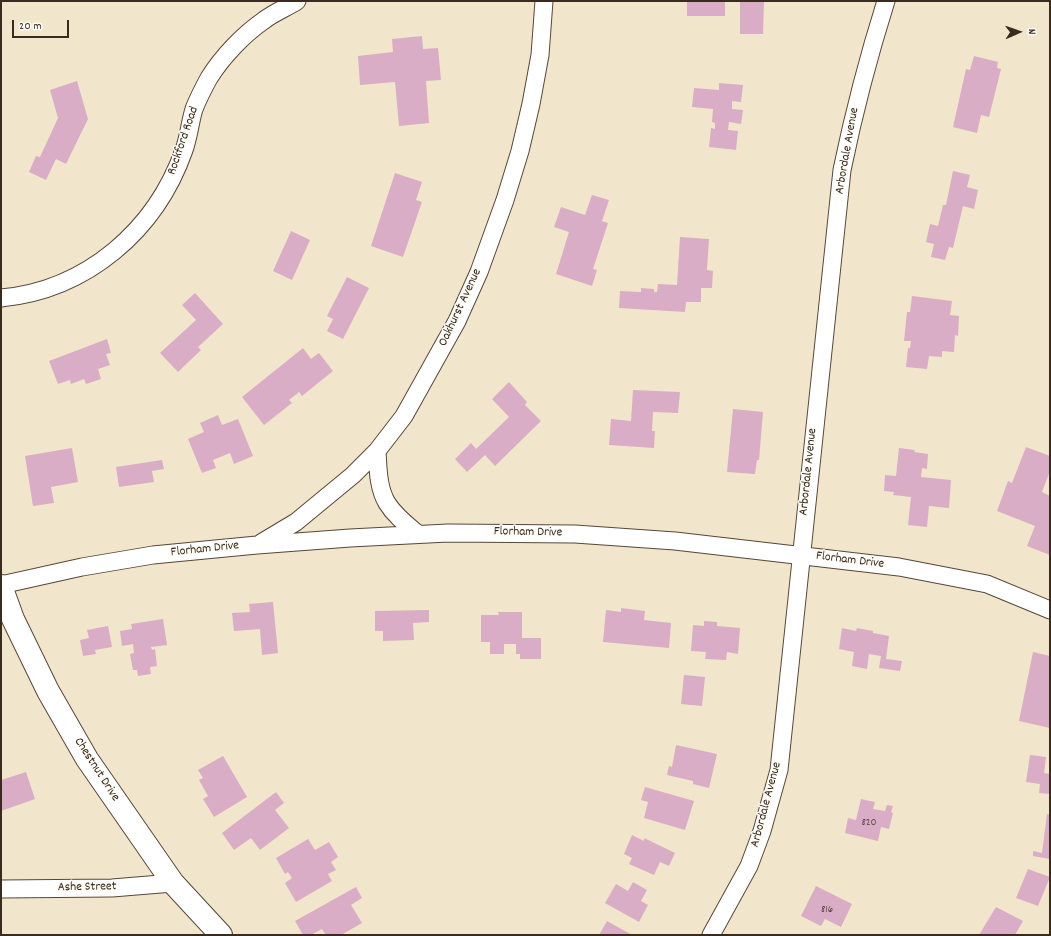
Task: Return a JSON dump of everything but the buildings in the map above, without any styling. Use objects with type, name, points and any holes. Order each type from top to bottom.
[{"type":"street","name":"Rockford Road","points":[[1,298],[48,288],[90,269],[122,245],[148,217],[169,185],[184,149],[195,107],[209,78],[233,47],[263,21],[297,1]]},
{"type":"street","name":"Oakhurst Avenue","points":[[257,545],[296,522],[353,475],[377,451],[404,416],[457,321],[479,272],[503,207],[520,152],[540,55],[544,1]]},
{"type":"street","name":"Arbordale Avenue","points":[[711,935],[749,866],[762,831],[779,770],[842,170],[854,109],[871,47],[886,1]]},
{"type":"street","points":[[377,451],[378,478],[386,503],[398,517],[418,534]]},
{"type":"street","name":"Florham Drive","points":[[1,585],[82,567],[146,556],[257,545],[448,532],[575,534],[675,541],[899,567],[987,584],[1050,610]]},
{"type":"street","name":"Chestnut Drive","points":[[1,585],[13,619],[48,691],[88,759],[173,883],[221,935]]},
{"type":"street","name":"Ashe Street","points":[[1,889],[112,888],[173,883]]}]
